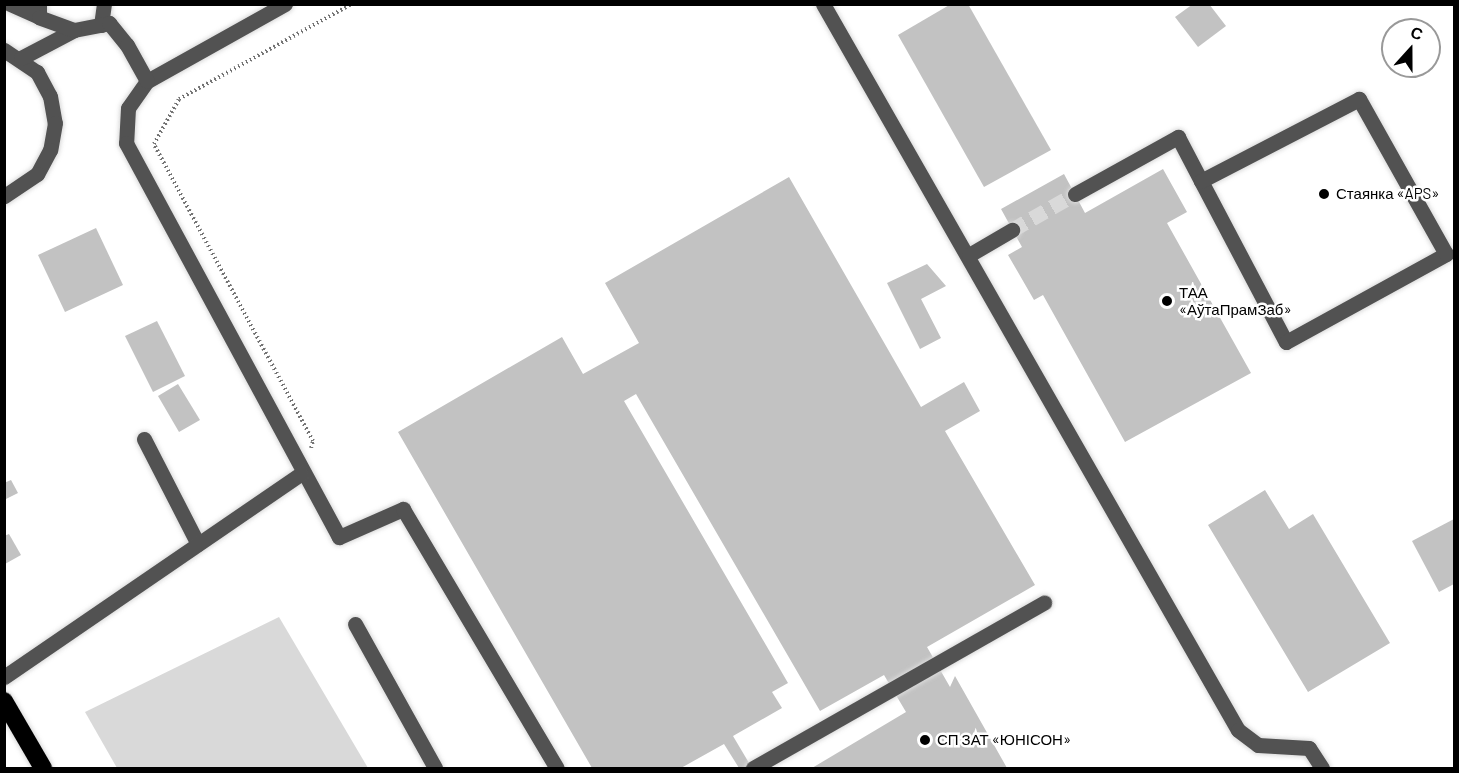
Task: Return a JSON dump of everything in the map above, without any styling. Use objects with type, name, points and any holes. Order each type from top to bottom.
[{"type":"highway","points":[[4,701],[43,768]]},
{"type":"street","points":[[9,4],[39,11],[74,30]]},
{"type":"street","points":[[101,25],[104,4]]},
{"type":"street","points":[[285,4],[147,81],[128,108],[126,142],[302,474],[339,537],[403,509],[557,768]]},
{"type":"street","points":[[823,4],[969,255],[1238,730],[1258,745],[1309,748],[1322,768]]},
{"type":"street","points":[[21,58],[74,30],[109,23],[128,45],[147,81]]},
{"type":"street","points":[[4,50],[21,58],[37,72],[50,96],[55,123],[50,150],[36,174],[4,195]]},
{"type":"street","points":[[1075,194],[1178,137],[1201,181],[1286,342],[1446,254],[1359,99],[1201,181]]},
{"type":"street","points":[[969,255],[1012,230]]},
{"type":"street","points":[[144,439],[198,544]]},
{"type":"street","points":[[4,677],[302,474]]},
{"type":"street","points":[[753,768],[1044,603]]},
{"type":"street","points":[[355,624],[435,768]]},
{"type":"path","points":[[302,474],[313,441],[154,144],[179,99],[352,4]]},
{"type":"shaded area","points":[[279,617],[368,768],[117,768],[85,712]]},
{"type":"building","points":[[951,4],[968,4],[1051,150],[984,187],[898,35]]},
{"type":"building","points":[[1193,4],[1209,4],[1226,26],[1198,47],[1175,17]]},
{"type":"building","points":[[1163,169],[1187,212],[1167,223],[1251,373],[1125,442],[1043,295],[1034,300],[1008,255],[1022,247],[1001,209],[1064,174],[1085,213]]},
{"type":"building","points":[[789,177],[921,407],[964,382],[980,411],[945,431],[1035,585],[927,647],[950,687],[955,676],[1007,768],[812,768],[906,712],[884,675],[820,711],[636,394],[624,401],[788,683],[772,692],[782,708],[733,736],[752,768],[739,768],[724,744],[681,768],[592,768],[398,432],[562,337],[583,374],[639,343],[605,283]]},
{"type":"building","points":[[96,228],[123,285],[65,312],[38,255]]},
{"type":"building","points":[[927,264],[946,286],[921,299],[941,338],[920,349],[887,283]]},
{"type":"building","points":[[157,321],[185,376],[153,392],[125,336]]},
{"type":"building","points":[[178,384],[200,420],[179,432],[158,396]]},
{"type":"building","points":[[11,480],[18,493],[4,500],[4,483]]},
{"type":"building","points":[[1265,490],[1289,529],[1313,514],[1390,643],[1308,692],[1208,525]]},
{"type":"building","points":[[1454,519],[1454,584],[1439,592],[1412,541]]},
{"type":"building","points":[[9,534],[21,555],[5,564],[4,536]]},
{"type":"tunnel","points":[[1012,230],[1075,194]]},
{"type":"place","name":"Стаянка «APS»","points":[[1324,194]]},
{"type":"place","name":"ТАА «АўтаПрамЗаб»","points":[[1167,301]]},
{"type":"place","name":"СП ЗАТ «ЮНІСОН»","points":[[925,740]]}]
